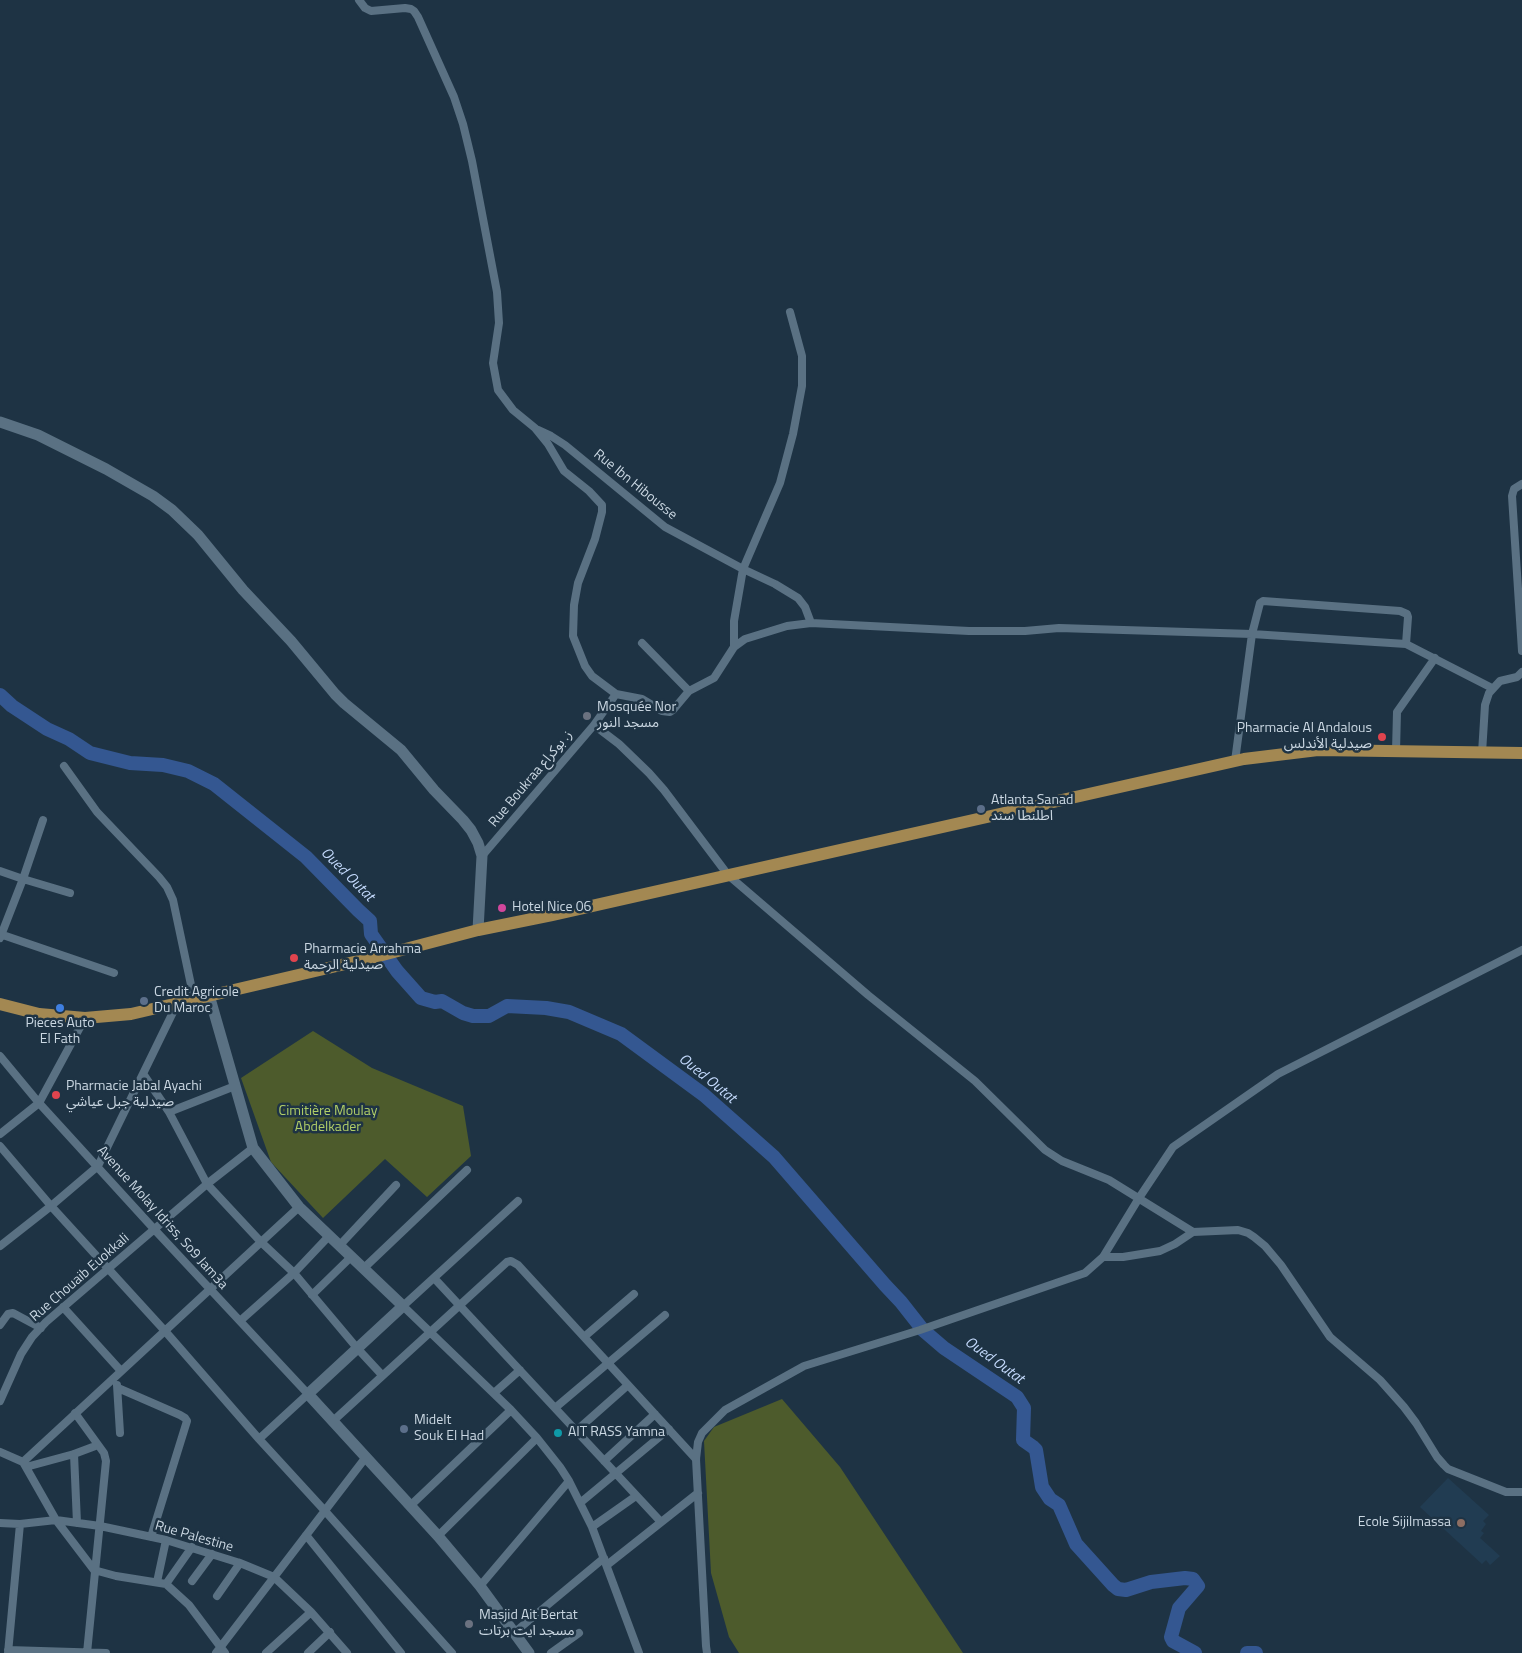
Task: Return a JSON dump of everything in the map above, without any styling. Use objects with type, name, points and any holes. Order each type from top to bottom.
[{"type":"main road","points":[[0,1004],[39,1014],[85,1018],[131,1014],[371,958],[478,930],[1235,761],[1318,750],[1522,753]]},
{"type":"street","points":[[359,0],[365,8],[371,11],[405,8],[411,9],[414,12],[454,97],[472,161],[497,292],[499,323],[494,348],[494,363],[498,390],[513,410],[535,428],[548,444],[564,471],[589,490],[602,505],[595,539],[578,583],[574,605],[574,636],[585,666],[592,676],[616,694],[642,699],[666,712],[673,710],[689,691],[714,678],[734,647],[745,639],[787,626],[811,624],[969,631],[1024,631],[1059,628],[1252,634],[1406,644],[1492,688]]},
{"type":"street","points":[[734,647],[734,621],[743,569],[780,483],[794,428],[803,370],[802,356],[790,312]]},
{"type":"street","points":[[0,422],[38,435],[120,477],[153,496],[185,521],[243,590],[291,640],[335,694],[392,742],[463,820],[475,836],[482,856],[478,930]]},
{"type":"street","name":"Rue Ibn Hibousse","points":[[535,428],[565,445],[665,527],[775,584],[798,598],[805,607],[811,624]]},
{"type":"street","points":[[1522,484],[1514,489],[1512,496],[1522,651]]},
{"type":"street","points":[[1235,761],[1252,634],[1260,603],[1264,601],[1405,612],[1408,616],[1406,644]]},
{"type":"street","points":[[642,643],[689,691]]},
{"type":"street","points":[[1396,751],[1396,712],[1435,658]]},
{"type":"street","points":[[1482,753],[1486,701],[1492,688],[1500,681],[1516,677],[1522,672]]},
{"type":"street","name":"Rue Boukraa ز. بوكراع","points":[[482,856],[594,725],[616,694]]},
{"type":"street","points":[[594,725],[634,757],[649,773],[728,875],[868,995],[975,1081],[1046,1150],[1062,1160],[1109,1180],[1193,1232]]},
{"type":"street","points":[[64,766],[97,812],[160,877],[167,887],[173,900],[194,999]]},
{"type":"street","points":[[43,820],[1,936],[114,973]]},
{"type":"street","points":[[0,871],[70,893]]},
{"type":"street","points":[[708,1653],[706,1646],[696,1459],[698,1442],[702,1433],[725,1410],[804,1366],[920,1330],[1086,1273],[1103,1257],[1173,1147],[1278,1074],[1522,950]]},
{"type":"street","points":[[209,995],[254,1148],[299,1207],[431,1331],[511,1410],[537,1438],[570,1481],[592,1527],[639,1653]]},
{"type":"street","points":[[0,1246],[98,1166],[177,1004]]},
{"type":"street","points":[[0,1134],[39,1102],[85,1018]]},
{"type":"street","name":"Avenue Molay Idriss, So9 Jam3a","points":[[0,1056],[154,1229],[308,1394]]},
{"type":"street","points":[[144,1075],[169,1112],[207,1184],[261,1242],[294,1273],[382,1375]]},
{"type":"street","points":[[169,1112],[235,1086]]},
{"type":"street","points":[[0,1146],[108,1270],[165,1331],[258,1439],[452,1653]]},
{"type":"street","name":"Rue Chouaib Euokkali","points":[[0,1401],[21,1354],[41,1328],[207,1184],[254,1148]]},
{"type":"street","points":[[364,1268],[467,1170]]},
{"type":"street","points":[[340,1246],[396,1185]]},
{"type":"street","points":[[258,1439],[518,1201]]},
{"type":"street","points":[[24,1464],[75,1413],[299,1207]]},
{"type":"street","points":[[1103,1257],[1123,1257],[1160,1251],[1193,1232],[1229,1229],[1243,1231],[1254,1237],[1265,1246],[1281,1265],[1330,1338],[1380,1380],[1404,1406],[1437,1457],[1448,1469],[1506,1492],[1522,1492]]},
{"type":"street","points":[[240,1321],[294,1273],[329,1236]]},
{"type":"street","points":[[312,1295],[351,1257]]},
{"type":"street","points":[[334,1420],[459,1305],[507,1262],[511,1261],[518,1265],[696,1459]]},
{"type":"street","points":[[434,1278],[661,1522]]},
{"type":"street","points":[[584,1337],[634,1294]]},
{"type":"street","points":[[63,1307],[121,1371]]},
{"type":"street","points":[[0,1325],[8,1314],[13,1313],[41,1328]]},
{"type":"street","points":[[555,1408],[665,1315]]},
{"type":"street","points":[[494,1393],[520,1370]]},
{"type":"street","points":[[114,1378],[118,1388],[120,1433]]},
{"type":"street","points":[[576,1431],[628,1385]]},
{"type":"street","points":[[118,1388],[180,1415],[186,1421],[151,1537]]},
{"type":"street","points":[[308,1394],[334,1420],[438,1536],[480,1586],[529,1653]]},
{"type":"street","points":[[410,1506],[511,1410]]},
{"type":"street","points":[[75,1413],[104,1453],[106,1461],[87,1652]]},
{"type":"street","points":[[604,1461],[655,1414]]},
{"type":"street","points":[[580,1503],[669,1429]]},
{"type":"street","points":[[438,1536],[537,1438]]},
{"type":"street","points":[[24,1464],[74,1454],[98,1444]]},
{"type":"street","points":[[0,1452],[24,1464],[56,1520],[94,1570],[116,1576],[166,1584],[189,1605],[220,1651],[366,1457]]},
{"type":"street","points":[[74,1454],[77,1523]]},
{"type":"street","points":[[480,1586],[570,1481]]},
{"type":"street","points":[[515,1632],[698,1494]]},
{"type":"street","points":[[592,1527],[636,1496]]},
{"type":"street","name":"Rue Palestine","points":[[0,1523],[20,1524],[56,1520],[100,1526],[166,1540],[240,1563],[274,1577],[311,1612],[348,1653]]},
{"type":"street","points":[[20,1524],[8,1652],[106,1653]]},
{"type":"street","points":[[306,1535],[401,1653]]},
{"type":"street","points":[[157,1582],[166,1540]]},
{"type":"street","points":[[166,1584],[192,1547]]},
{"type":"street","points":[[192,1581],[212,1554]]},
{"type":"street","points":[[217,1596],[240,1563]]},
{"type":"street","points":[[266,1653],[311,1612]]},
{"type":"street","points":[[308,1653],[330,1632]]},
{"type":"street","points":[[551,1653],[579,1633]]},
{"type":"shaded area","name":"Ecole Sijilmassa","points":[[1448,1478],[1489,1515],[1483,1521],[1486,1524],[1481,1531],[1484,1533],[1480,1538],[1500,1556],[1490,1565],[1486,1560],[1482,1564],[1420,1507]]},
{"type":"green space","name":"Cimitière Moulay Abdelkader","points":[[313,1031],[372,1068],[463,1106],[471,1156],[427,1197],[385,1159],[323,1218],[271,1162],[241,1078]]},
{"type":"green space","points":[[782,1399],[840,1467],[963,1653],[739,1653],[729,1637],[711,1573],[704,1441],[714,1427]]},
{"type":"waterway","name":"Oued Outat","points":[[0,695],[12,706],[47,729],[69,739],[90,753],[130,763],[163,765],[188,771],[214,784],[306,857],[370,921],[371,934],[397,971],[421,998],[435,1002],[442,1001],[463,1013],[473,1016],[489,1016],[507,1006],[546,1008],[569,1012],[621,1034],[704,1095],[774,1157],[901,1302],[923,1330],[944,1348],[1017,1397],[1024,1408],[1023,1440],[1036,1450],[1042,1487],[1050,1499],[1059,1505],[1076,1544],[1113,1585],[1118,1589],[1126,1590],[1151,1582],[1185,1578],[1193,1579],[1198,1586],[1179,1608],[1171,1637],[1173,1641],[1195,1653]]},
{"type":"waterway","name":"Oued Outat","points":[[1247,1653],[1256,1653]]},
{"type":"place","name":"Mosquée Nor مسجد النور","points":[[587,716]]},
{"type":"place","name":"Pharmacie Al Andalous صيدلية الأندلس","points":[[1382,737]]},
{"type":"place","name":"Atlanta Sanad اطلنطا سند","points":[[981,809]]},
{"type":"place","name":"Hotel Nice 06","points":[[502,908]]},
{"type":"place","name":"Pharmacie Arrahma صيدلية الرحمة","points":[[294,958]]},
{"type":"place","name":"Credit Agricole Du Maroc","points":[[144,1001]]},
{"type":"place","name":"Pieces Auto El Fath","points":[[60,1008]]},
{"type":"place","name":"Pharmacie Jabal Ayachi صيدلية جبل عياشي","points":[[56,1095]]},
{"type":"place","name":"Midelt Souk El Had","points":[[404,1429]]},
{"type":"place","name":"AIT RASS Yamna","points":[[558,1433]]},
{"type":"place","name":"Ecole Sijilmassa","points":[[1461,1523]]},
{"type":"place","name":"Masjid Ait Bertat مسجد ايت برتات","points":[[469,1624]]}]
